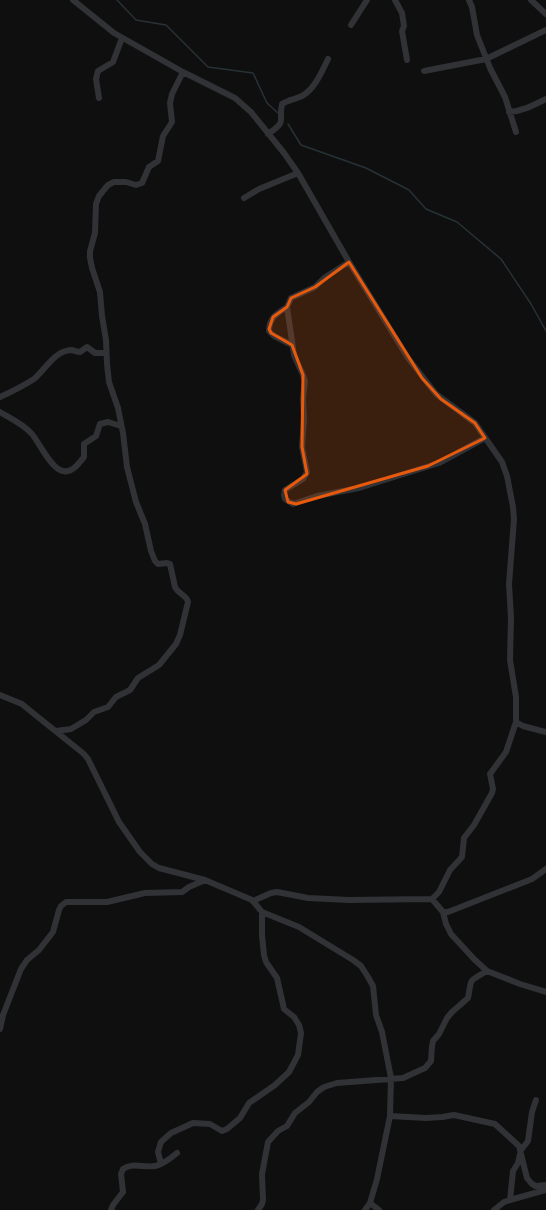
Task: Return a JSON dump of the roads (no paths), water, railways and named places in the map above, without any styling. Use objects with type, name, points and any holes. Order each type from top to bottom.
[{"type":"street","points":[[73,0],[122,38],[183,72],[235,98],[251,112],[298,173],[348,262],[366,289],[399,345],[422,378],[441,399],[474,423],[498,455],[505,468],[514,507],[514,527],[509,584],[511,618],[510,660],[516,697],[516,722],[513,736],[506,752],[490,774],[493,788],[492,793],[474,825],[463,840],[463,856],[450,870],[439,892],[432,899],[349,900],[308,898],[277,892],[253,901]]},
{"type":"street","points":[[351,25],[367,0]]},
{"type":"street","points":[[395,0],[402,13],[404,26],[402,31],[407,60]]},
{"type":"street","points":[[469,0],[472,7],[477,35],[486,59],[505,97],[516,132]]},
{"type":"street","points":[[531,0],[546,14]]},
{"type":"street","points":[[424,71],[486,59],[546,30]]},
{"type":"street","points":[[99,98],[96,79],[98,71],[113,62],[122,38]]},
{"type":"street","points":[[268,134],[278,127],[281,122],[282,104],[308,92],[319,77],[328,59]]},
{"type":"street","points":[[56,731],[71,729],[86,720],[94,712],[108,707],[116,697],[130,690],[138,678],[159,665],[176,644],[180,635],[188,602],[186,598],[176,590],[170,564],[158,564],[154,557],[145,524],[136,502],[127,467],[117,405],[109,382],[100,292],[91,263],[90,251],[95,233],[96,204],[103,190],[114,182],[126,182],[136,185],[142,183],[149,167],[158,161],[163,136],[173,120],[170,103],[172,94],[183,72]]},
{"type":"street","points":[[509,112],[523,110],[546,99]]},
{"type":"street","points":[[244,198],[259,189],[298,173]]},
{"type":"street","points":[[292,345],[274,336],[269,331],[270,322],[273,317],[287,307],[291,298],[315,287],[324,278],[348,262]]},
{"type":"street","points":[[287,307],[292,345],[296,360],[304,375],[305,381],[303,398],[304,419],[302,447],[307,472],[303,479],[285,490],[284,495],[288,502],[296,504],[317,496],[359,488],[428,466],[450,457],[485,438]]},
{"type":"street","points":[[0,397],[29,382],[36,377],[50,361],[61,354],[71,350],[80,352],[86,347],[95,353],[106,353]]},
{"type":"street","points":[[0,412],[31,432],[52,464],[66,472],[74,469],[84,457],[84,444],[96,436],[100,424],[108,422],[121,426]]},
{"type":"street","points":[[0,695],[22,704],[84,754],[88,759],[119,822],[146,860],[159,868],[205,880],[253,901],[262,912],[299,927],[361,966],[372,986],[376,1015],[382,1032],[391,1078],[390,1116],[377,1178],[370,1203],[365,1210]]},
{"type":"street","points":[[516,722],[523,726],[546,732]]},
{"type":"street","points":[[443,912],[456,910],[532,879],[546,869]]},
{"type":"street","points":[[0,1026],[21,969],[27,960],[39,950],[53,932],[59,910],[66,902],[107,902],[145,893],[182,892],[194,884],[205,880]]},
{"type":"street","points":[[432,899],[443,912],[446,924],[451,934],[487,971],[546,992]]},
{"type":"street","points":[[161,1164],[158,1152],[161,1142],[167,1136],[193,1123],[210,1124],[222,1131],[227,1129],[240,1118],[249,1103],[275,1085],[289,1072],[298,1055],[300,1030],[297,1021],[284,1009],[277,978],[266,962],[264,956],[262,912]]},
{"type":"street","points":[[258,1210],[263,1200],[262,1174],[268,1142],[278,1131],[287,1126],[295,1113],[309,1102],[324,1086],[336,1083],[406,1077],[428,1065],[431,1061],[432,1046],[434,1041],[447,1018],[468,998],[469,984],[472,980],[487,971]]},
{"type":"street","points":[[510,1200],[513,1171],[518,1163],[520,1150],[528,1141],[532,1112],[536,1100]]},
{"type":"street","points":[[390,1116],[426,1118],[442,1117],[454,1114],[495,1124],[515,1142],[520,1150],[527,1178],[531,1183],[535,1186],[546,1185]]},
{"type":"street","points":[[111,1210],[123,1192],[121,1174],[123,1169],[133,1165],[156,1166],[170,1159],[177,1152]]},
{"type":"street","points":[[494,1210],[510,1200],[546,1190]]},
{"type":"street","points":[[370,1203],[379,1210]]},
{"type":"waterway","points":[[117,0],[136,20],[166,25],[208,67],[253,73],[267,103],[278,113]]},
{"type":"waterway","points":[[288,124],[301,145],[366,168],[409,190],[426,209],[457,222],[501,259],[531,304],[546,331]]}]
